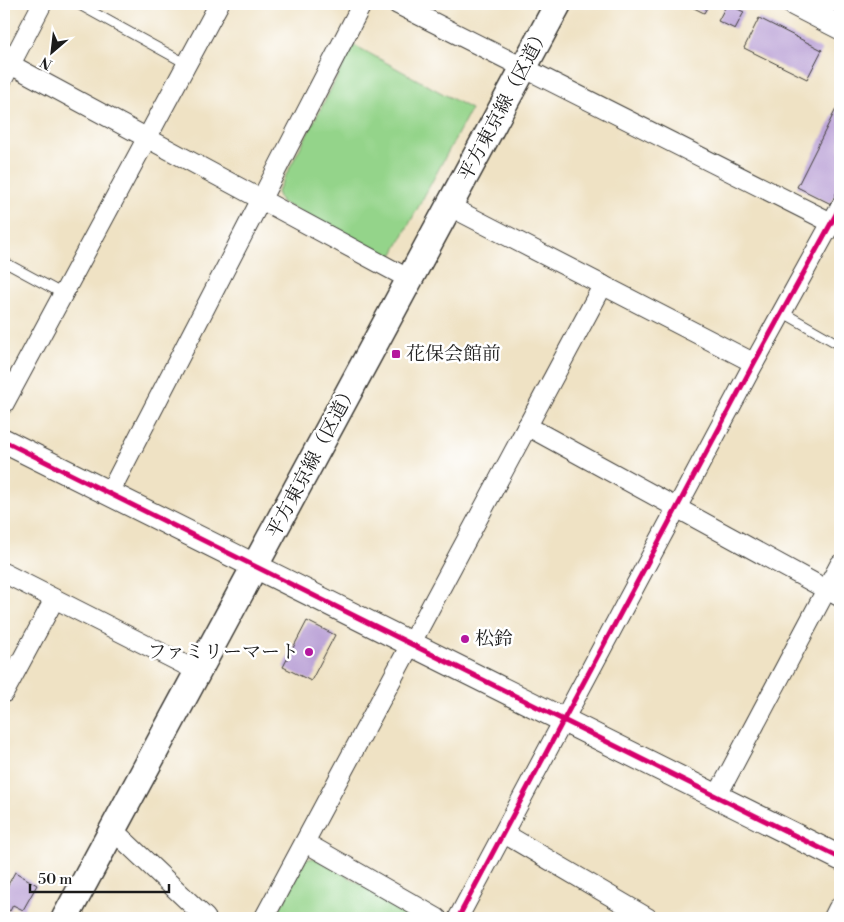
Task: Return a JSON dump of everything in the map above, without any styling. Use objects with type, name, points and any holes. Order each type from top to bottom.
[{"type":"main road","name":"平方東京線（区道）","points":[[65,918],[558,4]]},
{"type":"street","points":[[42,4],[6,67],[148,138],[409,280]]},
{"type":"street","points":[[4,404],[219,4]]},
{"type":"street","points":[[109,494],[362,4]]},
{"type":"street","points":[[397,4],[524,68],[837,219],[754,363],[458,918]]},
{"type":"street","points":[[795,4],[840,27]]},
{"type":"street","points":[[449,206],[754,363]]},
{"type":"street","points":[[264,918],[306,843],[603,285]]},
{"type":"street","points":[[527,426],[833,593]]},
{"type":"street","points":[[4,441],[411,646],[840,858]]},
{"type":"street","points":[[717,796],[833,593],[840,564]]},
{"type":"street","points":[[4,573],[199,672]]},
{"type":"street","points":[[4,693],[54,600]]},
{"type":"street","points":[[113,830],[206,918]]},
{"type":"street","points":[[504,834],[648,918]]},
{"type":"street","points":[[306,843],[437,918]]},
{"type":"street","points":[[836,918],[840,910]]},
{"type":"lane","points":[[78,4],[187,64]]},
{"type":"lane","points":[[4,262],[63,294]]},
{"type":"lane","points":[[782,312],[840,345]]},
{"type":"green space","points":[[354,45],[471,109],[393,254],[387,257],[281,202],[277,192]]},
{"type":"green space","points":[[315,858],[421,918],[275,918],[306,859]]},
{"type":"building","points":[[691,4],[709,4],[704,13],[690,6]]},
{"type":"building","points":[[727,4],[744,12],[735,29],[718,21]]},
{"type":"building","points":[[759,18],[822,50],[807,79],[744,48]]},
{"type":"building","points":[[840,101],[840,185],[831,204],[797,187]]},
{"type":"building","points":[[307,621],[335,635],[311,681],[283,667]]},
{"type":"building","points":[[15,872],[37,885],[23,910],[13,905],[10,911],[4,907],[4,892]]},
{"type":"cycle path","points":[[458,918],[754,363],[840,207]]},
{"type":"cycle path","points":[[4,441],[840,858]]},
{"type":"place","name":"花保会館前","points":[[396,354]]},
{"type":"place","name":"松鈴","points":[[465,639]]},
{"type":"place","name":"ファミリーマート","points":[[309,652]]}]
